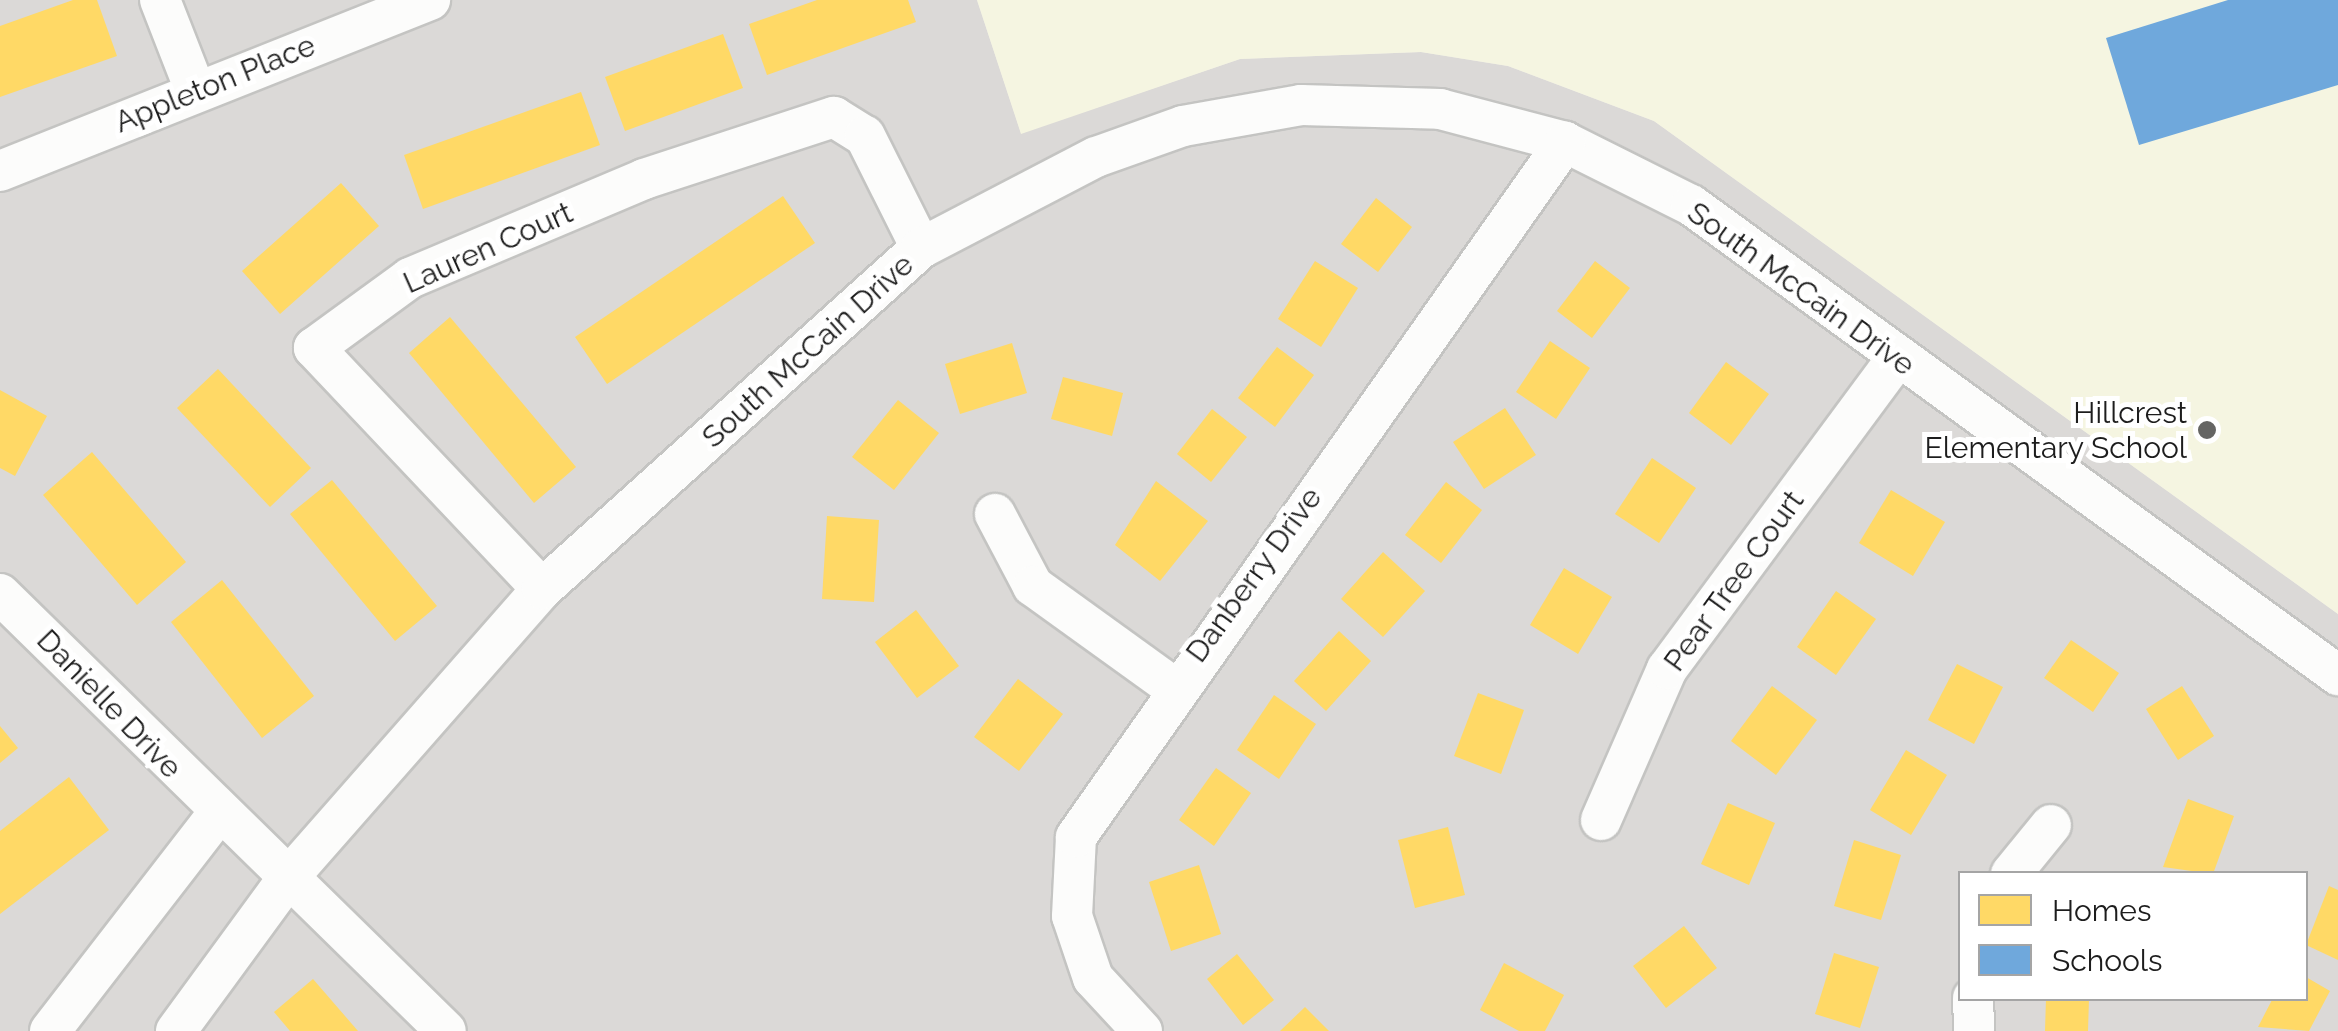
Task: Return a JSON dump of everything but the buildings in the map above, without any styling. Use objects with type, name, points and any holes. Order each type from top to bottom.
[{"type":"street","points":[[160,0],[195,90]]},
{"type":"street","name":"Appleton Place","points":[[0,171],[195,90],[430,0]]},
{"type":"street","name":"South McCain Drive","points":[[176,1031],[288,878],[542,589],[920,248],[1096,158],[1182,126],[1300,106],[1440,109],[1565,142],[1691,205],[1896,359],[2338,675]]},
{"type":"street","name":"Lauren Court","points":[[542,589],[314,348],[428,270],[644,179],[834,117],[865,136],[920,248]]},
{"type":"street","name":"Danberry Drive","points":[[1142,1031],[1094,978],[1072,916],[1076,837],[1173,687],[1565,142]]},
{"type":"street","name":"Pear Tree Court","points":[[1601,820],[1667,670],[1896,359]]},
{"type":"street","points":[[995,514],[1033,586],[1173,687]]},
{"type":"street","name":"Danielle Drive","points":[[0,594],[217,815],[446,1031]]},
{"type":"street","points":[[50,1031],[217,815]]},
{"type":"street","points":[[2013,871],[2050,824]]},
{"type":"street","points":[[1973,1001],[1974,1031]]},
{"type":"shaded area","points":[[0,0],[977,0],[1021,133],[1240,59],[1421,52],[1508,66],[1654,121],[2338,614],[2338,1031],[0,1031]]},
{"type":"shaded area","name":"Hillcrest Elementary School","points":[[977,0],[2338,0],[2338,614],[1654,121],[1508,66],[1421,52],[1240,59],[1021,134]]},
{"type":"place","name":"Hillcrest Elementary School","points":[[2207,430]]}]
